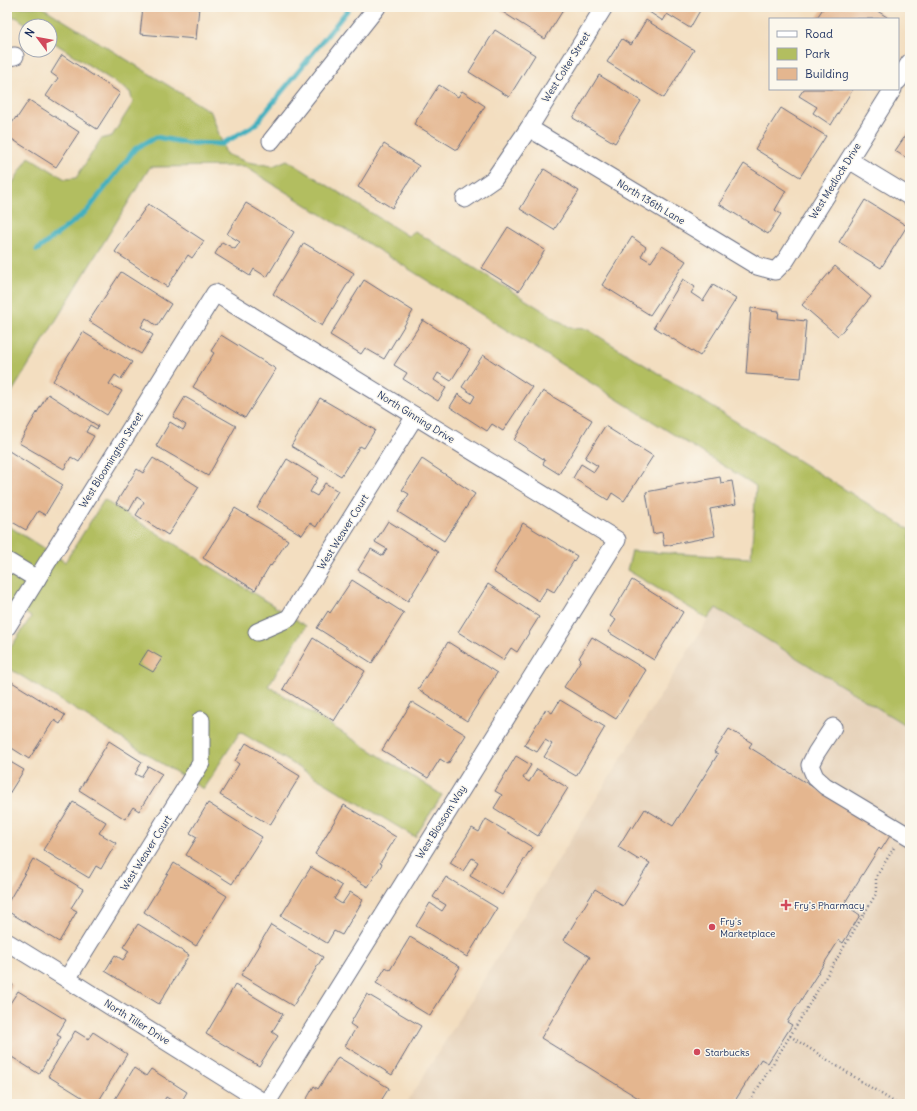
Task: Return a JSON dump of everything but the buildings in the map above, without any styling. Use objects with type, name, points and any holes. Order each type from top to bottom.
[{"type":"street","points":[[271,141],[377,7]]},
{"type":"street","name":"West Colter Street","points":[[465,199],[494,180],[529,128],[604,7]]},
{"type":"street","points":[[899,79],[910,62]]},
{"type":"street","name":"West Medlock Drive","points":[[775,271],[786,260],[892,90]]},
{"type":"street","name":"North 136th Lane","points":[[529,128],[756,266],[775,271]]},
{"type":"street","points":[[849,160],[910,197]]},
{"type":"street","name":"North Ginning Drive","points":[[216,293],[617,540]]},
{"type":"street","name":"West Bloomington Street","points":[[7,627],[216,293]]},
{"type":"street","name":"West Weaver Court","points":[[257,632],[289,618],[415,416]]},
{"type":"street","name":"West Blossom Way","points":[[266,1104],[617,540]]},
{"type":"street","points":[[7,561],[37,579]]},
{"type":"street","name":"West Weaver Court","points":[[67,979],[202,763],[201,720]]},
{"type":"street","points":[[833,727],[810,765],[815,777],[825,786],[907,835]]},
{"type":"street","name":"North Tiller Drive","points":[[7,942],[266,1104]]},
{"type":"path","points":[[748,1104],[876,894],[876,877],[907,835]]},
{"type":"path","points":[[790,1036],[897,1104]]},
{"type":"shaded area","points":[[715,608],[910,728],[910,1104],[406,1104]]},
{"type":"green space","points":[[7,7],[42,7],[211,112],[226,154],[247,162],[273,166],[287,160],[408,236],[415,231],[571,328],[587,329],[910,530],[910,728],[716,608],[708,619],[627,570],[632,551],[751,558],[756,486],[244,166],[150,167],[7,400],[7,192],[29,157],[65,179],[76,178],[101,139],[112,136],[133,103],[130,92],[58,45],[58,18],[7,17]]},
{"type":"green space","points":[[104,500],[306,626],[268,686],[442,795],[415,837],[240,732],[203,789],[7,667],[7,653],[31,617],[7,601],[7,525],[65,562]]},
{"type":"waterway","points":[[37,250],[87,211],[135,149],[156,137],[187,143],[222,144],[255,125],[350,7]]},
{"type":"place","name":"Fry's Pharmacy","points":[[786,905]]},
{"type":"place","name":"Fry's Marketplace","points":[[712,927]]},
{"type":"place","name":"Starbucks","points":[[697,1052]]}]
